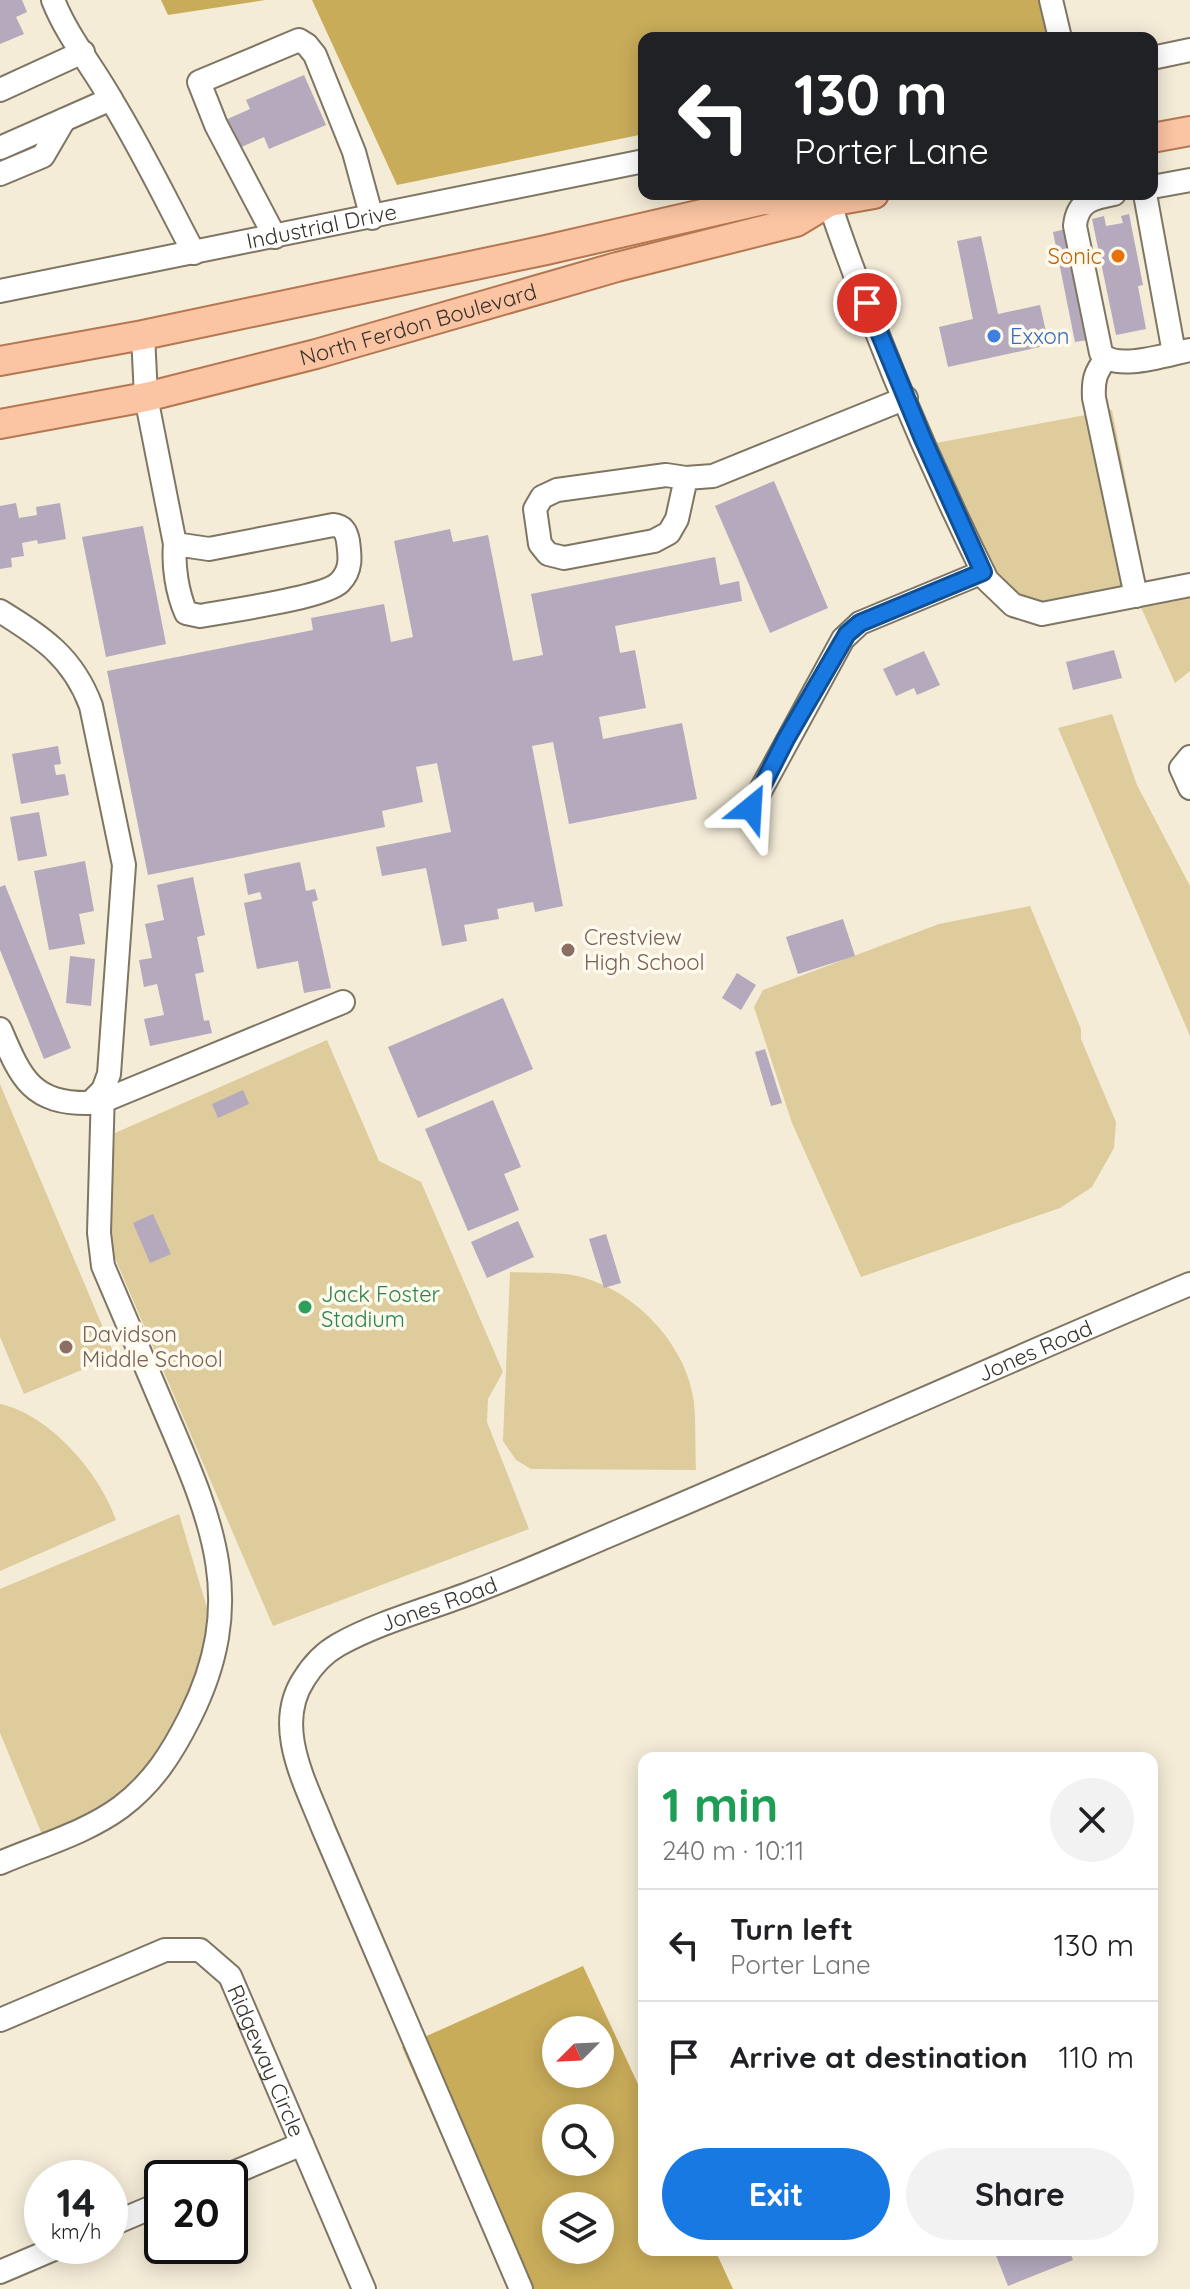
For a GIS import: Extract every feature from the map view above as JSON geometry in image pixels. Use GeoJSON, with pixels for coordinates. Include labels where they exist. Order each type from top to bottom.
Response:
{"type":"FeatureCollection","features":[{"type":"Feature","properties":{"kind":"main road"},"geometry":{"type":"LineString","coordinates":[[1158,137],[1190,131]]}},
{"type":"Feature","properties":{"kind":"main road","name":"North Ferdon Boulevard"},"geometry":{"type":"LineString","coordinates":[[0,361],[143,335],[546,250],[763,200],[840,200]]}},
{"type":"Feature","properties":{"kind":"main road","name":"North Ferdon Boulevard"},"geometry":{"type":"LineString","coordinates":[[0,424],[146,397],[316,354],[617,267],[796,222],[829,202]]}},
{"type":"Feature","properties":{"kind":"street"},"geometry":{"type":"LineString","coordinates":[[53,0],[62,22],[111,99],[194,253]]}},
{"type":"Feature","properties":{"kind":"street"},"geometry":{"type":"LineString","coordinates":[[1051,0],[1059,32]]}},
{"type":"Feature","properties":{"kind":"street"},"geometry":{"type":"LineString","coordinates":[[275,237],[216,125],[199,82],[299,40],[315,55],[354,152],[372,218]]}},
{"type":"Feature","properties":{"kind":"street"},"geometry":{"type":"LineString","coordinates":[[1158,57],[1190,50]]}},
{"type":"Feature","properties":{"kind":"street"},"geometry":{"type":"LineString","coordinates":[[0,90],[83,52]]}},
{"type":"Feature","properties":{"kind":"street"},"geometry":{"type":"LineString","coordinates":[[0,148],[111,99]]}},
{"type":"Feature","properties":{"kind":"street"},"geometry":{"type":"LineString","coordinates":[[0,174],[43,156],[64,120]]}},
{"type":"Feature","properties":{"kind":"street","name":"Industrial Drive"},"geometry":{"type":"LineString","coordinates":[[0,291],[638,162]]}},
{"type":"Feature","properties":{"kind":"street"},"geometry":{"type":"LineString","coordinates":[[1158,186],[1190,180]]}},
{"type":"Feature","properties":{"kind":"street"},"geometry":{"type":"LineString","coordinates":[[1090,200],[1079,208],[1075,226],[1099,347],[1106,359],[1121,363],[1182,351],[1146,200]]}},
{"type":"Feature","properties":{"kind":"street"},"geometry":{"type":"LineString","coordinates":[[829,202],[906,398],[983,572],[1001,595],[1023,610],[1042,614],[1190,585]]}},
{"type":"Feature","properties":{"kind":"street"},"geometry":{"type":"LineString","coordinates":[[143,335],[146,397],[175,544],[181,603],[186,613],[200,616],[329,590],[347,574],[350,559],[346,532],[341,526],[333,525],[209,549],[175,544]]}},
{"type":"Feature","properties":{"kind":"street"},"geometry":{"type":"LineString","coordinates":[[1106,359],[1093,380],[1094,398],[1136,596]]}},
{"type":"Feature","properties":{"kind":"street"},"geometry":{"type":"LineString","coordinates":[[686,478],[677,519],[669,533],[654,541],[564,558],[548,554],[540,544],[535,509],[542,497],[557,490],[666,475],[686,478],[713,476],[906,398]]}},
{"type":"Feature","properties":{"kind":"street"},"geometry":{"type":"LineString","coordinates":[[751,808],[847,634],[860,623],[983,572]]}},
{"type":"Feature","properties":{"kind":"street"},"geometry":{"type":"LineString","coordinates":[[0,611],[41,636],[66,661],[82,683],[91,706],[124,865],[109,1074],[103,1095],[99,1233],[103,1266],[208,1516],[218,1554],[221,1589],[216,1646],[209,1674],[172,1752],[147,1786],[119,1809],[96,1822],[0,1863]]}},
{"type":"Feature","properties":{"kind":"street"},"geometry":{"type":"LineString","coordinates":[[1190,757],[1181,768],[1190,788]]}},
{"type":"Feature","properties":{"kind":"street"},"geometry":{"type":"LineString","coordinates":[[0,1029],[22,1077],[40,1093],[65,1103],[90,1103],[103,1095],[343,1002]]}},
{"type":"Feature","properties":{"kind":"street","name":"Jones Road"},"geometry":{"type":"LineString","coordinates":[[521,2289],[297,1761],[291,1718],[297,1691],[305,1677],[325,1654],[367,1632],[479,1590],[673,1509],[1016,1357],[1190,1284]]}},
{"type":"Feature","properties":{"kind":"street","name":"Ridgeway Circle"},"geometry":{"type":"LineString","coordinates":[[0,2020],[165,1950],[200,1950],[230,1976],[364,2289]]}},
{"type":"Feature","properties":{"kind":"street"},"geometry":{"type":"LineString","coordinates":[[248,2167],[302,2144]]}},
{"type":"Feature","properties":{"kind":"street"},"geometry":{"type":"LineString","coordinates":[[0,2272],[24,2262]]}},
{"type":"Feature","properties":{"kind":"shaded area"},"geometry":{"type":"Polygon","coordinates":[[[161,0],[265,0],[168,15],[161,0]]]}},
{"type":"Feature","properties":{"kind":"shaded area"},"geometry":{"type":"Polygon","coordinates":[[[312,0],[1040,0],[1048,32],[638,32],[638,135],[397,185],[312,0]]]}},
{"type":"Feature","properties":{"kind":"shaded area"},"geometry":{"type":"Polygon","coordinates":[[[1112,410],[1146,584],[1043,604],[1020,597],[996,574],[936,443],[1112,410]]]}},
{"type":"Feature","properties":{"kind":"shaded area"},"geometry":{"type":"Polygon","coordinates":[[[1190,594],[1190,671],[1175,683],[1140,605],[1190,594]]]}},
{"type":"Feature","properties":{"kind":"shaded area"},"geometry":{"type":"Polygon","coordinates":[[[1112,714],[1137,785],[1190,886],[1190,1036],[1058,728],[1112,714]]]}},
{"type":"Feature","properties":{"kind":"shaded area"},"geometry":{"type":"Polygon","coordinates":[[[1030,906],[1116,1122],[1114,1148],[1092,1187],[1060,1208],[861,1277],[792,1123],[754,1007],[763,990],[939,924],[1030,906]]]}},
{"type":"Feature","properties":{"kind":"shaded area","name":"Jack Foster Stadium"},"geometry":{"type":"Polygon","coordinates":[[[327,1040],[379,1161],[421,1182],[503,1372],[488,1399],[487,1422],[529,1529],[273,1626],[108,1242],[115,1133],[327,1040]]]}},
{"type":"Feature","properties":{"kind":"shaded area"},"geometry":{"type":"Polygon","coordinates":[[[0,1084],[115,1356],[24,1394],[0,1337],[0,1084]]]}},
{"type":"Feature","properties":{"kind":"shaded area"},"geometry":{"type":"Polygon","coordinates":[[[510,1272],[566,1274],[589,1279],[611,1289],[650,1318],[666,1336],[689,1379],[694,1402],[696,1470],[531,1469],[516,1460],[503,1441],[510,1272]]]}},
{"type":"Feature","properties":{"kind":"shaded area"},"geometry":{"type":"Polygon","coordinates":[[[0,1404],[37,1420],[70,1448],[98,1483],[116,1520],[0,1571],[0,1404]]]}},
{"type":"Feature","properties":{"kind":"shaded area"},"geometry":{"type":"Polygon","coordinates":[[[179,1514],[210,1618],[207,1669],[146,1784],[44,1839],[0,1733],[0,1589],[179,1514]]]}},
{"type":"Feature","properties":{"kind":"shaded area"},"geometry":{"type":"Polygon","coordinates":[[[583,1966],[606,2016],[542,2016],[542,2088],[614,2088],[614,2033],[638,2084],[638,2256],[718,2256],[733,2289],[509,2289],[402,2047],[583,1966]]]}},
{"type":"Feature","properties":{"kind":"building"},"geometry":{"type":"Polygon","coordinates":[[[0,0],[22,0],[27,12],[16,17],[24,34],[0,44],[0,0]]]}},
{"type":"Feature","properties":{"kind":"building"},"geometry":{"type":"Polygon","coordinates":[[[304,75],[326,125],[269,149],[264,137],[235,150],[223,121],[250,109],[246,100],[304,75]]]}},
{"type":"Feature","properties":{"kind":"building","name":"Sonic"},"geometry":{"type":"Polygon","coordinates":[[[1129,214],[1143,285],[1138,286],[1146,329],[1116,335],[1092,219],[1104,216],[1106,226],[1123,223],[1121,216],[1129,214]]]}},
{"type":"Feature","properties":{"kind":"building"},"geometry":{"type":"Polygon","coordinates":[[[1066,229],[1088,340],[1075,342],[1053,232],[1066,229]]]}},
{"type":"Feature","properties":{"kind":"building","name":"Exxon"},"geometry":{"type":"Polygon","coordinates":[[[981,236],[998,314],[1040,305],[1049,345],[948,367],[939,327],[973,319],[957,241],[981,236]]]}},
{"type":"Feature","properties":{"kind":"building"},"geometry":{"type":"Polygon","coordinates":[[[774,481],[828,608],[770,633],[715,506],[774,481]]]}},
{"type":"Feature","properties":{"kind":"building"},"geometry":{"type":"Polygon","coordinates":[[[16,503],[19,518],[37,515],[36,507],[60,503],[66,539],[38,544],[37,540],[22,543],[24,556],[11,558],[12,567],[0,569],[0,506],[16,503]]]}},
{"type":"Feature","properties":{"kind":"building"},"geometry":{"type":"Polygon","coordinates":[[[143,526],[166,644],[106,657],[82,537],[143,526]]]}},
{"type":"Feature","properties":{"kind":"building"},"geometry":{"type":"Polygon","coordinates":[[[450,529],[453,542],[488,535],[513,661],[543,655],[531,594],[715,557],[720,585],[739,581],[742,601],[615,626],[620,653],[635,650],[646,708],[599,717],[603,739],[682,723],[697,799],[569,824],[553,742],[532,746],[563,906],[535,912],[533,902],[497,909],[499,919],[464,925],[467,941],[442,946],[426,868],[382,876],[376,847],[451,832],[437,763],[416,767],[423,802],[382,811],[385,827],[148,875],[107,671],[313,630],[311,618],[384,604],[391,642],[413,637],[394,541],[450,529]]]}},
{"type":"Feature","properties":{"kind":"building"},"geometry":{"type":"Polygon","coordinates":[[[1114,650],[1122,678],[1073,690],[1066,662],[1114,650]]]}},
{"type":"Feature","properties":{"kind":"building"},"geometry":{"type":"Polygon","coordinates":[[[924,651],[940,685],[917,695],[914,688],[896,696],[883,669],[924,651]]]}},
{"type":"Feature","properties":{"kind":"building"},"geometry":{"type":"Polygon","coordinates":[[[58,746],[61,764],[54,765],[56,775],[65,774],[69,795],[21,804],[12,754],[58,746]]]}},
{"type":"Feature","properties":{"kind":"building"},"geometry":{"type":"Polygon","coordinates":[[[39,812],[47,856],[18,861],[10,817],[39,812]]]}},
{"type":"Feature","properties":{"kind":"building"},"geometry":{"type":"Polygon","coordinates":[[[85,861],[94,911],[79,914],[85,944],[49,950],[34,871],[85,861]]]}},
{"type":"Feature","properties":{"kind":"building"},"geometry":{"type":"Polygon","coordinates":[[[300,862],[306,891],[315,889],[318,900],[312,902],[331,988],[304,993],[298,961],[257,969],[244,903],[262,899],[260,892],[248,895],[244,874],[300,862]]]}},
{"type":"Feature","properties":{"kind":"building"},"geometry":{"type":"Polygon","coordinates":[[[193,877],[205,935],[197,937],[204,972],[195,974],[204,1021],[209,1020],[212,1033],[150,1046],[144,1019],[164,1015],[157,984],[144,987],[139,960],[152,958],[145,924],[164,920],[157,885],[193,877]]]}},
{"type":"Feature","properties":{"kind":"building"},"geometry":{"type":"Polygon","coordinates":[[[5,885],[71,1048],[44,1059],[0,950],[0,887],[5,885]]]}},
{"type":"Feature","properties":{"kind":"building"},"geometry":{"type":"Polygon","coordinates":[[[843,919],[855,956],[798,974],[786,937],[843,919]]]}},
{"type":"Feature","properties":{"kind":"building"},"geometry":{"type":"Polygon","coordinates":[[[70,956],[95,959],[91,1006],[66,1003],[70,956]]]}},
{"type":"Feature","properties":{"kind":"building"},"geometry":{"type":"Polygon","coordinates":[[[737,973],[756,985],[741,1010],[722,998],[737,973]]]}},
{"type":"Feature","properties":{"kind":"building"},"geometry":{"type":"Polygon","coordinates":[[[503,998],[533,1069],[418,1118],[388,1047],[503,998]]]}},
{"type":"Feature","properties":{"kind":"building"},"geometry":{"type":"Polygon","coordinates":[[[765,1049],[782,1103],[771,1106],[755,1052],[765,1049]]]}},
{"type":"Feature","properties":{"kind":"building"},"geometry":{"type":"Polygon","coordinates":[[[243,1090],[249,1104],[218,1118],[212,1104],[243,1090]]]}},
{"type":"Feature","properties":{"kind":"building"},"geometry":{"type":"Polygon","coordinates":[[[493,1100],[521,1167],[504,1174],[519,1210],[468,1231],[425,1129],[493,1100]]]}},
{"type":"Feature","properties":{"kind":"building"},"geometry":{"type":"Polygon","coordinates":[[[153,1214],[171,1254],[150,1263],[133,1223],[153,1214]]]}},
{"type":"Feature","properties":{"kind":"building"},"geometry":{"type":"Polygon","coordinates":[[[518,1221],[534,1257],[487,1278],[471,1242],[518,1221]]]}},
{"type":"Feature","properties":{"kind":"building"},"geometry":{"type":"Polygon","coordinates":[[[606,1234],[621,1283],[604,1288],[589,1239],[606,1234]]]}},
{"type":"Feature","properties":{"kind":"building"},"geometry":{"type":"Polygon","coordinates":[[[996,2256],[1071,2256],[1073,2260],[1008,2286],[996,2256]]]}},
{"type":"Feature","properties":{"kind":"place","name":"Sonic"},"geometry":{"type":"Point","coordinates":[1118,256]}},
{"type":"Feature","properties":{"kind":"place","name":"Exxon"},"geometry":{"type":"Point","coordinates":[994,336]}},
{"type":"Feature","properties":{"kind":"place","name":"Crestview High School"},"geometry":{"type":"Point","coordinates":[568,950]}},
{"type":"Feature","properties":{"kind":"place","name":"Jack Foster Stadium"},"geometry":{"type":"Point","coordinates":[305,1307]}},
{"type":"Feature","properties":{"kind":"place","name":"Davidson Middle School"},"geometry":{"type":"Point","coordinates":[66,1347]}},
{"type":"Feature","properties":{"kind":"route"},"geometry":{"type":"LineString","coordinates":[[751,808],[786,739],[847,634],[860,623],[983,572],[923,439],[867,303]]}}]}
